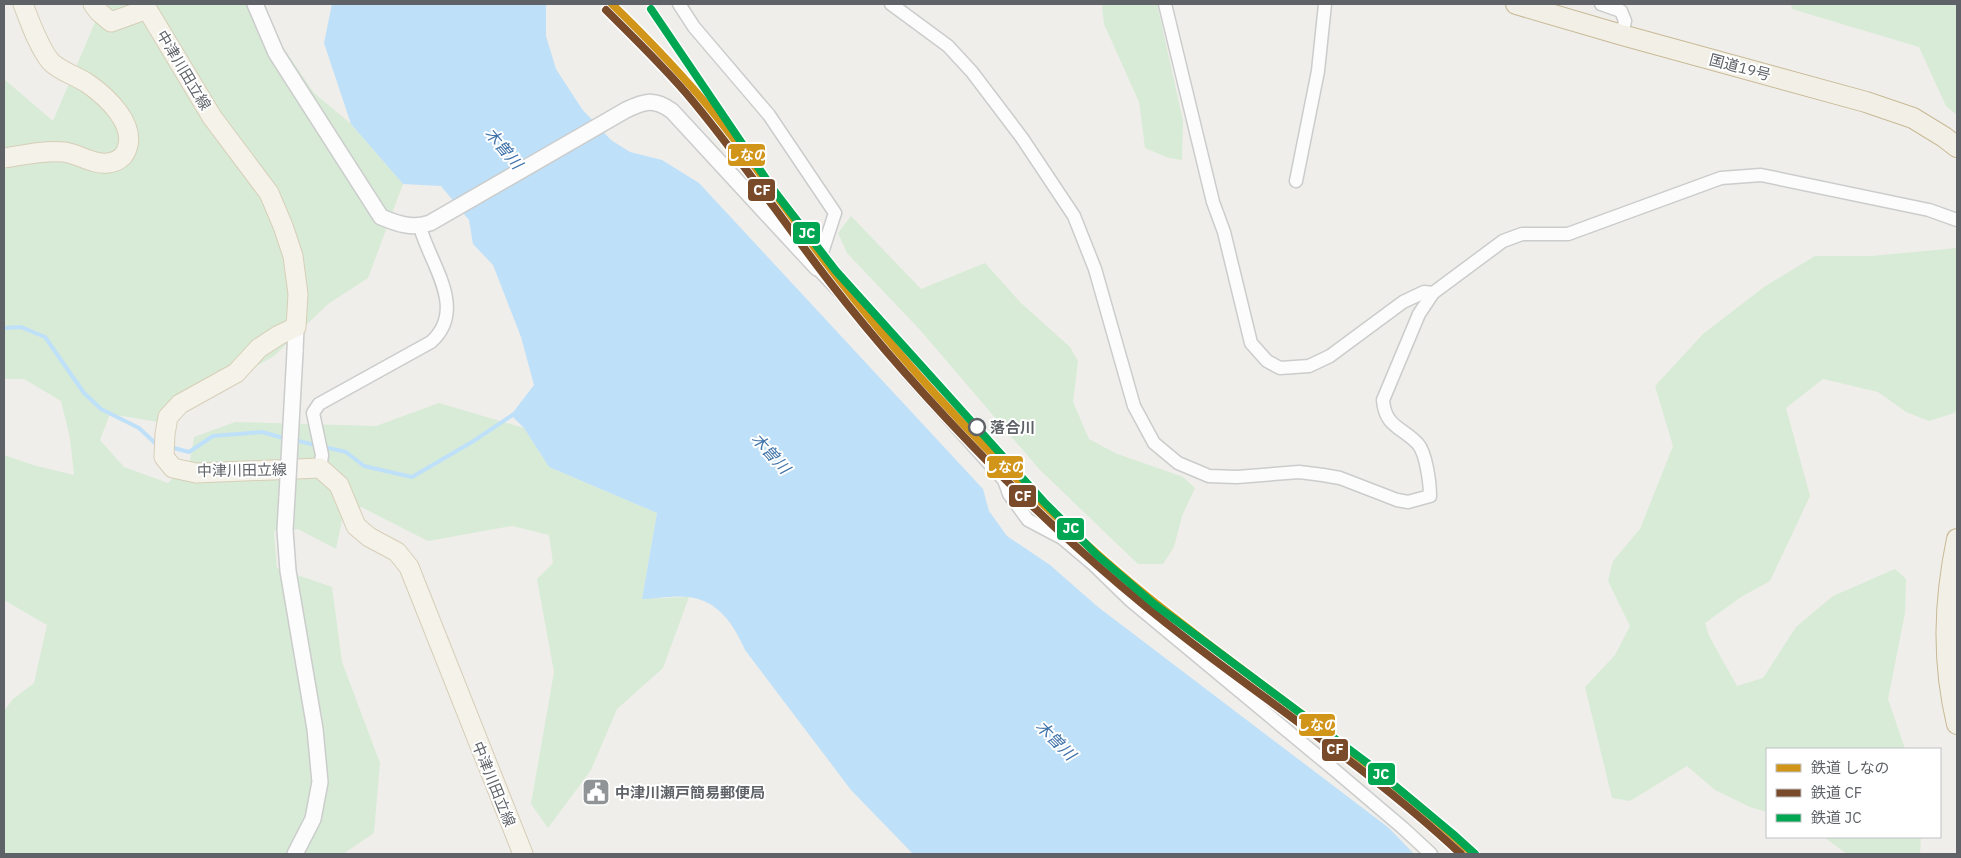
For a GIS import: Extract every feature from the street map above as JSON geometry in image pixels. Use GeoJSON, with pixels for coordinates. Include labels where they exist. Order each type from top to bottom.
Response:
{"type":"FeatureCollection","features":[{"type":"Feature","properties":{"kind":"highway","name":"国道19号"},"geometry":{"type":"LineString","coordinates":[[1516,4],[1866,102],[1913,118],[1957,147]]}},
{"type":"Feature","properties":{"kind":"highway"},"geometry":{"type":"LineString","coordinates":[[1957,539],[1950,571],[1946,606],[1947,657],[1957,724]]}},
{"type":"Feature","properties":{"kind":"main road"},"geometry":{"type":"LineString","coordinates":[[4,158],[38,152],[64,152],[108,163],[117,161],[124,155],[128,146],[126,127],[112,105],[89,84],[52,62],[31,26],[23,4]]}},
{"type":"Feature","properties":{"kind":"main road","name":"中津川田立線"},"geometry":{"type":"LineString","coordinates":[[93,4],[111,22],[146,6],[212,117],[269,193],[284,226],[293,256],[298,294],[296,327],[278,335],[259,348],[236,372],[180,404],[168,418],[164,456],[173,468],[196,472],[321,462],[339,485],[356,526],[368,537],[397,552],[409,567],[522,854]]}},
{"type":"Feature","properties":{"kind":"street"},"geometry":{"type":"LineString","coordinates":[[255,4],[276,52],[381,217],[401,226],[425,225],[626,110],[646,101],[662,103],[672,110],[841,293],[907,372],[1004,480],[1009,494],[1028,520],[1062,538],[1094,564],[1131,601],[1337,772],[1431,854]]}},
{"type":"Feature","properties":{"kind":"street"},"geometry":{"type":"LineString","coordinates":[[679,4],[694,27],[769,115],[835,213],[816,268]]}},
{"type":"Feature","properties":{"kind":"street"},"geometry":{"type":"LineString","coordinates":[[891,4],[948,46],[972,72],[1022,138],[1074,216],[1095,269],[1134,406],[1154,443],[1178,463],[1209,476],[1236,477],[1299,472],[1340,478],[1397,500],[1408,502],[1430,496],[1429,477],[1419,445],[1394,426],[1384,411],[1384,400],[1420,314],[1433,293],[1503,241],[1522,234],[1568,234],[1721,178],[1761,175],[1930,210],[1957,220]]}},
{"type":"Feature","properties":{"kind":"street"},"geometry":{"type":"LineString","coordinates":[[1165,4],[1213,202],[1224,232],[1251,343],[1256,350],[1267,361],[1280,368],[1309,366],[1330,356],[1403,302],[1424,292],[1433,293]]}},
{"type":"Feature","properties":{"kind":"street"},"geometry":{"type":"LineString","coordinates":[[1296,180],[1318,71],[1325,4]]}},
{"type":"Feature","properties":{"kind":"street"},"geometry":{"type":"LineString","coordinates":[[1601,4],[1621,11],[1625,21],[1622,35]]}},
{"type":"Feature","properties":{"kind":"street"},"geometry":{"type":"LineString","coordinates":[[321,462],[314,414],[319,404],[431,342],[444,328],[448,307],[438,270],[424,242],[425,225]]}},
{"type":"Feature","properties":{"kind":"street"},"geometry":{"type":"LineString","coordinates":[[295,854],[313,819],[320,782],[315,729],[288,571],[285,530],[296,327]]}},
{"type":"Feature","properties":{"kind":"green space"},"geometry":{"type":"Polygon","coordinates":[[[100,4],[265,4],[275,35],[314,93],[351,124],[403,184],[368,278],[328,304],[274,356],[158,422],[110,414],[100,440],[124,467],[168,483],[190,461],[194,437],[235,422],[376,426],[439,403],[524,428],[549,467],[657,513],[642,599],[689,597],[663,668],[617,709],[591,770],[548,828],[531,804],[554,672],[537,579],[553,563],[549,535],[512,526],[428,541],[361,507],[342,520],[336,549],[298,529],[274,531],[277,568],[332,587],[342,662],[380,763],[374,833],[343,854],[4,854],[4,711],[13,699],[34,683],[47,625],[4,600],[4,455],[33,465],[74,475],[70,438],[61,401],[24,379],[4,379],[4,79],[53,121],[99,13],[100,4]]]}},
{"type":"Feature","properties":{"kind":"green space"},"geometry":{"type":"Polygon","coordinates":[[[1102,4],[1157,4],[1183,121],[1182,160],[1169,158],[1145,148],[1139,102],[1104,24],[1102,4]]]}},
{"type":"Feature","properties":{"kind":"green space"},"geometry":{"type":"Polygon","coordinates":[[[1791,4],[1957,4],[1957,115],[1946,106],[1919,47],[1792,9],[1791,4]]]}},
{"type":"Feature","properties":{"kind":"green space"},"geometry":{"type":"Polygon","coordinates":[[[851,216],[921,289],[985,263],[1021,303],[1070,347],[1078,361],[1073,402],[1089,439],[1115,453],[1183,477],[1195,488],[1182,516],[1174,547],[1163,564],[1138,564],[1039,469],[921,331],[847,253],[838,233],[851,216]]]}},
{"type":"Feature","properties":{"kind":"green space"},"geometry":{"type":"Polygon","coordinates":[[[1957,248],[1957,410],[1954,413],[1929,421],[1906,412],[1878,392],[1823,379],[1786,408],[1810,496],[1770,581],[1741,597],[1705,623],[1709,636],[1737,686],[1763,678],[1796,627],[1833,596],[1895,569],[1906,579],[1905,613],[1888,699],[1905,748],[1766,748],[1766,812],[1750,807],[1715,790],[1687,766],[1630,801],[1612,798],[1585,687],[1615,655],[1630,626],[1608,581],[1613,561],[1640,529],[1673,446],[1655,386],[1703,334],[1764,287],[1815,256],[1871,256],[1957,248]]]}},
{"type":"Feature","properties":{"kind":"green space"},"geometry":{"type":"Polygon","coordinates":[[[1825,838],[1921,838],[1920,854],[1847,854],[1825,838]]]}},
{"type":"Feature","properties":{"kind":"water","name":"木曽川"},"geometry":{"type":"Polygon","coordinates":[[[332,4],[546,4],[546,36],[556,69],[582,109],[611,140],[630,152],[662,160],[699,183],[983,489],[989,511],[1007,536],[1050,565],[1098,607],[1389,828],[1414,854],[913,854],[851,790],[745,650],[730,623],[717,609],[700,599],[689,597],[677,596],[642,599],[657,513],[549,467],[524,428],[511,415],[534,385],[521,337],[493,265],[473,244],[469,220],[441,186],[403,184],[351,124],[324,43],[332,4]]]}},
{"type":"Feature","properties":{"kind":"waterway"},"geometry":{"type":"LineString","coordinates":[[4,328],[21,327],[45,337],[84,393],[101,409],[139,428],[158,444]]}},
{"type":"Feature","properties":{"kind":"waterway"},"geometry":{"type":"LineString","coordinates":[[294,440],[346,452],[364,466],[412,477],[472,442],[514,414]]}},
{"type":"Feature","properties":{"kind":"waterway"},"geometry":{"type":"LineString","coordinates":[[170,447],[189,452],[213,436],[262,432],[287,439]]}},
{"type":"Feature","properties":{"kind":"rail line","name":"しなの"},"geometry":{"type":"LineString","coordinates":[[612,4],[664,56],[712,111],[856,302],[896,350],[959,420],[1024,486],[1134,586],[1403,792],[1473,854]]}},
{"type":"Feature","properties":{"kind":"rail line","name":"JC"},"geometry":{"type":"LineString","coordinates":[[651,9],[775,192],[836,271],[1044,502],[1097,555],[1154,604],[1370,765],[1475,854]]}},
{"type":"Feature","properties":{"kind":"rail line","name":"CF"},"geometry":{"type":"LineString","coordinates":[[606,10],[667,72],[705,116],[848,306],[888,354],[1020,494],[1100,568],[1155,614],[1371,777],[1461,854]]}},
{"type":"Feature","properties":{"kind":"place","name":"落合川"},"geometry":{"type":"Point","coordinates":[977,427]}},
{"type":"Feature","properties":{"kind":"place","name":"中津川瀬戸簡易郵便局"},"geometry":{"type":"Point","coordinates":[596,792]}}]}
